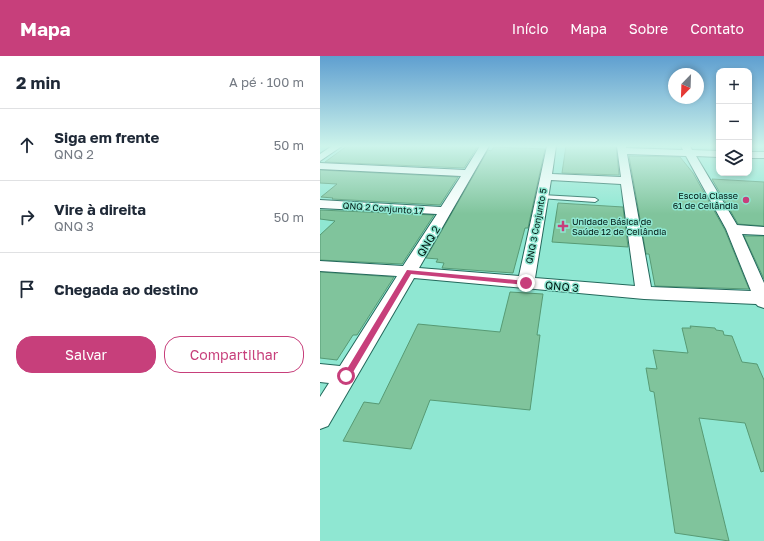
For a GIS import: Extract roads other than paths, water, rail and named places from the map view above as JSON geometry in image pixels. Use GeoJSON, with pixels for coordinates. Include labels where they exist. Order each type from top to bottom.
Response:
{"type":"FeatureCollection","features":[{"type":"Feature","properties":{"kind":"street"},"geometry":{"type":"LineString","coordinates":[[376,169],[468,173]]}},
{"type":"Feature","properties":{"kind":"street","name":"QNQ 2"},"geometry":{"type":"LineString","coordinates":[[320,418],[471,169]]}},
{"type":"Feature","properties":{"kind":"street","name":"QNQ 3 Conjunto 5"},"geometry":{"type":"LineString","coordinates":[[526,283],[548,169]]}},
{"type":"Feature","properties":{"kind":"street"},"geometry":{"type":"LineString","coordinates":[[624,169],[644,293]]}},
{"type":"Feature","properties":{"kind":"street"},"geometry":{"type":"LineString","coordinates":[[698,169],[732,229],[763,300]]}},
{"type":"Feature","properties":{"kind":"street"},"geometry":{"type":"LineString","coordinates":[[546,177],[626,181]]}},
{"type":"Feature","properties":{"kind":"street","name":"QNQ 2 Conjunto 17"},"geometry":{"type":"LineString","coordinates":[[320,204],[446,211]]}},
{"type":"Feature","properties":{"kind":"street"},"geometry":{"type":"LineString","coordinates":[[732,229],[764,231]]}},
{"type":"Feature","properties":{"kind":"street","name":"QNQ 3"},"geometry":{"type":"LineString","coordinates":[[320,266],[409,272],[644,293],[763,300]]}},
{"type":"Feature","properties":{"kind":"street"},"geometry":{"type":"LineString","coordinates":[[320,373],[346,376]]}},
{"type":"Feature","properties":{"kind":"lane"},"geometry":{"type":"LineString","coordinates":[[542,196],[595,200]]}},
{"type":"Feature","properties":{"kind":"place","name":"Escola Classe 61 de Ceilândia"},"geometry":{"type":"Point","coordinates":[746,200]}},
{"type":"Feature","properties":{"kind":"place","name":"Unidade Básica de Saúde 12 de Ceilândia"},"geometry":{"type":"Point","coordinates":[563,226]}}]}
